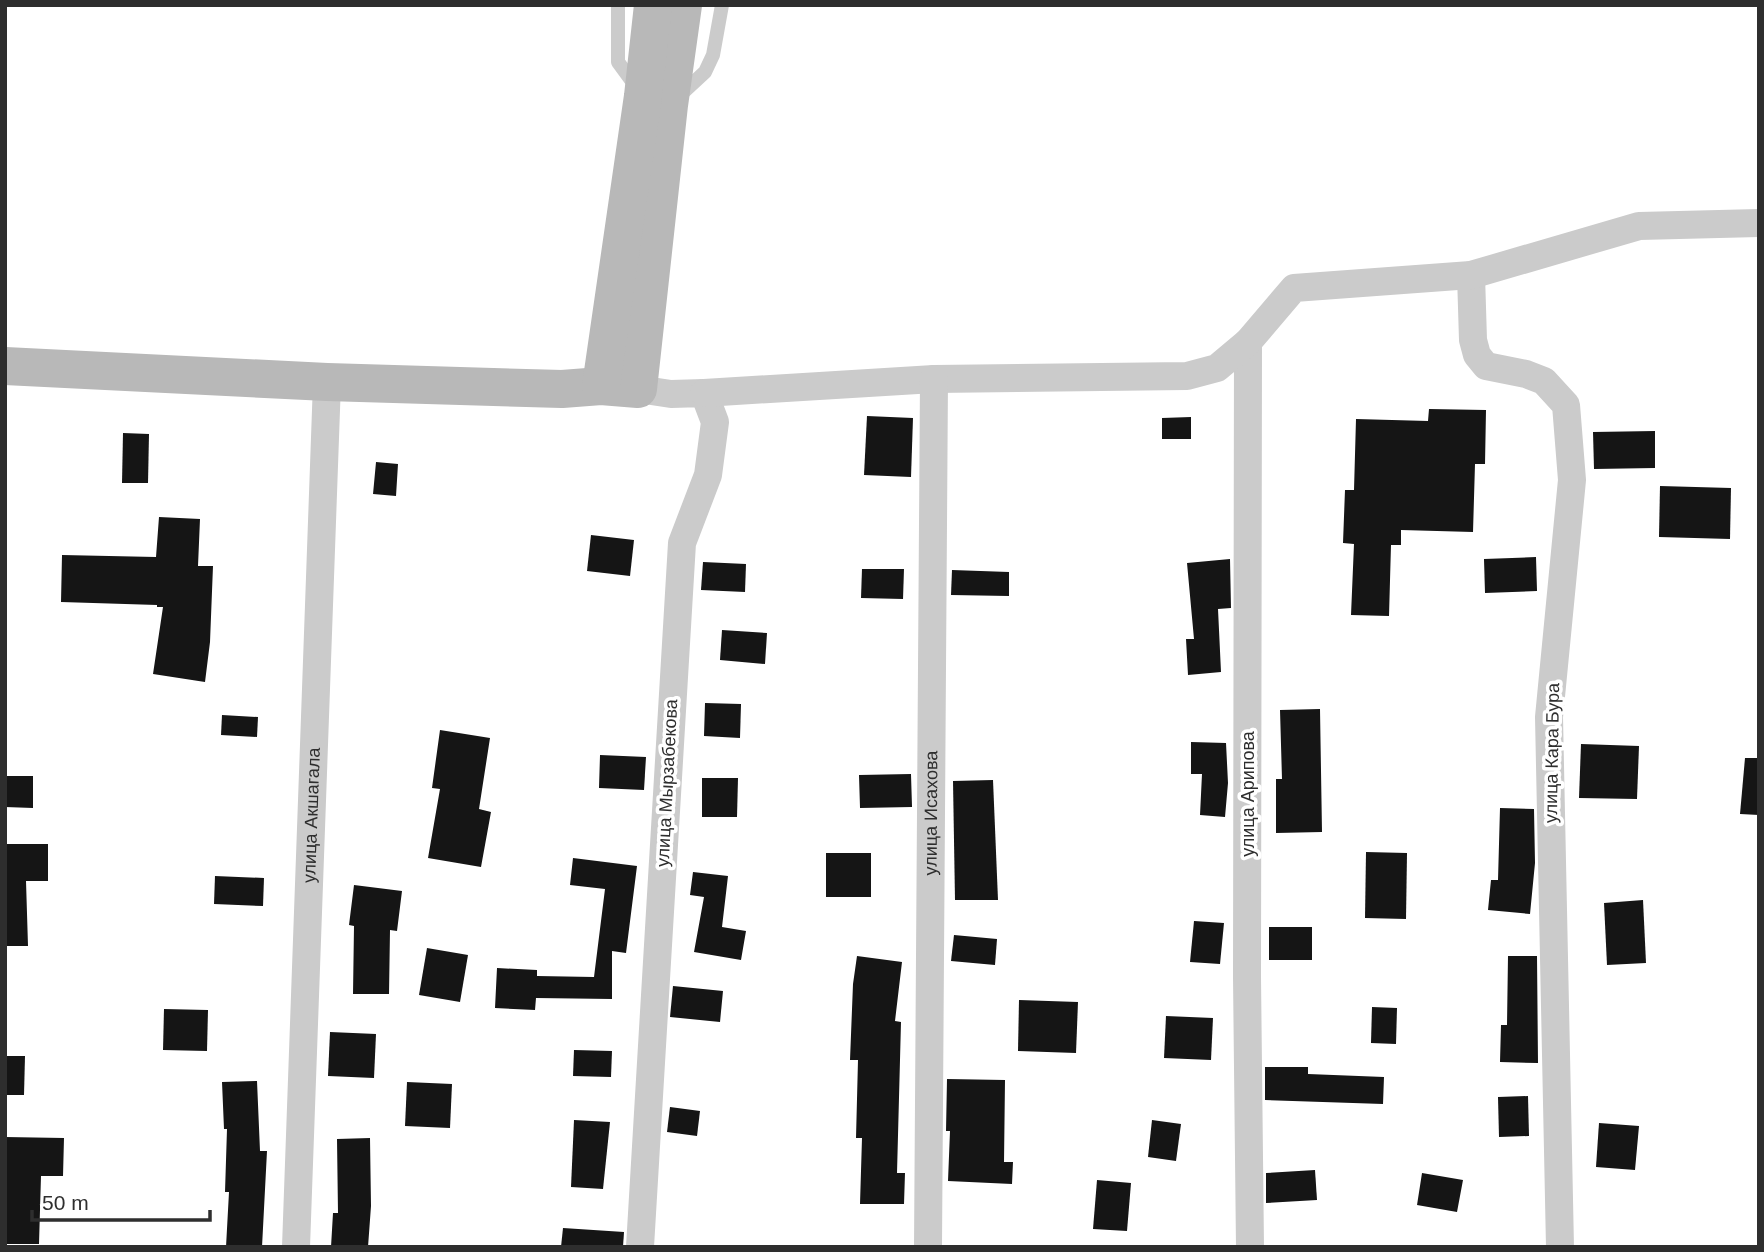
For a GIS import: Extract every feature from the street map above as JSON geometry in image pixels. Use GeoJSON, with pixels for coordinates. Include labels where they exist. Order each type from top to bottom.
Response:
{"type":"FeatureCollection","features":[{"type":"Feature","properties":{"kind":"main road"},"geometry":{"type":"LineString","coordinates":[[653,5],[656,100]]}},
{"type":"Feature","properties":{"kind":"main road"},"geometry":{"type":"LineString","coordinates":[[5,366],[327,383],[562,389],[620,387],[656,100],[683,5]]}},
{"type":"Feature","properties":{"kind":"street"},"geometry":{"type":"LineString","coordinates":[[620,387],[671,394],[934,379],[1187,376],[1217,368],[1248,342],[1294,288],[1471,275],[1639,226],[1759,223]]}},
{"type":"Feature","properties":{"kind":"street","name":"улица Кара Бура"},"geometry":{"type":"LineString","coordinates":[[1471,275],[1473,340],[1477,355],[1486,366],[1526,374],[1544,381],[1566,405],[1572,480],[1549,717],[1560,1247]]}},
{"type":"Feature","properties":{"kind":"street","name":"улица Арипова"},"geometry":{"type":"LineString","coordinates":[[1248,342],[1247,977],[1250,1247]]}},
{"type":"Feature","properties":{"kind":"street","name":"улица Исахова"},"geometry":{"type":"LineString","coordinates":[[928,1247],[934,379]]}},
{"type":"Feature","properties":{"kind":"street","name":"улица Акшагала"},"geometry":{"type":"LineString","coordinates":[[296,1247],[327,383]]}},
{"type":"Feature","properties":{"kind":"street","name":"улица Мырзабекова"},"geometry":{"type":"LineString","coordinates":[[640,1247],[681,543],[708,475],[715,422],[704,393]]}},
{"type":"Feature","properties":{"kind":"lane"},"geometry":{"type":"LineString","coordinates":[[618,5],[618,62],[656,100],[705,72],[713,55],[722,5]]}},
{"type":"Feature","properties":{"kind":"building"},"geometry":{"type":"Polygon","coordinates":[[[1429,409],[1486,410],[1485,464],[1475,464],[1473,532],[1401,530],[1401,545],[1391,545],[1389,616],[1351,615],[1354,544],[1343,543],[1345,490],[1354,490],[1356,419],[1428,421],[1429,409]]]}},
{"type":"Feature","properties":{"kind":"building"},"geometry":{"type":"Polygon","coordinates":[[[867,416],[913,418],[911,477],[864,475],[867,416]]]}},
{"type":"Feature","properties":{"kind":"building"},"geometry":{"type":"Polygon","coordinates":[[[1191,417],[1191,439],[1162,439],[1162,418],[1191,417]]]}},
{"type":"Feature","properties":{"kind":"building"},"geometry":{"type":"Polygon","coordinates":[[[1655,431],[1655,468],[1594,469],[1593,432],[1655,431]]]}},
{"type":"Feature","properties":{"kind":"building"},"geometry":{"type":"Polygon","coordinates":[[[123,433],[149,434],[148,483],[122,483],[123,433]]]}},
{"type":"Feature","properties":{"kind":"building"},"geometry":{"type":"Polygon","coordinates":[[[376,462],[398,464],[396,496],[373,494],[376,462]]]}},
{"type":"Feature","properties":{"kind":"building"},"geometry":{"type":"Polygon","coordinates":[[[1660,486],[1731,488],[1730,539],[1659,537],[1660,486]]]}},
{"type":"Feature","properties":{"kind":"building"},"geometry":{"type":"Polygon","coordinates":[[[159,517],[200,519],[198,566],[213,566],[210,642],[205,682],[153,674],[163,607],[61,602],[62,555],[156,557],[159,517]]]}},
{"type":"Feature","properties":{"kind":"building"},"geometry":{"type":"Polygon","coordinates":[[[591,535],[634,540],[630,576],[587,571],[591,535]]]}},
{"type":"Feature","properties":{"kind":"building"},"geometry":{"type":"Polygon","coordinates":[[[1536,557],[1537,591],[1485,593],[1484,559],[1536,557]]]}},
{"type":"Feature","properties":{"kind":"building"},"geometry":{"type":"Polygon","coordinates":[[[1230,559],[1231,608],[1218,609],[1221,672],[1188,675],[1186,639],[1194,639],[1187,563],[1230,559]]]}},
{"type":"Feature","properties":{"kind":"building"},"geometry":{"type":"Polygon","coordinates":[[[703,562],[746,564],[745,592],[701,590],[703,562]]]}},
{"type":"Feature","properties":{"kind":"building"},"geometry":{"type":"Polygon","coordinates":[[[862,569],[904,569],[903,599],[861,598],[862,569]]]}},
{"type":"Feature","properties":{"kind":"building"},"geometry":{"type":"Polygon","coordinates":[[[952,570],[1009,572],[1009,596],[951,595],[952,570]]]}},
{"type":"Feature","properties":{"kind":"building"},"geometry":{"type":"Polygon","coordinates":[[[722,630],[767,633],[765,664],[720,660],[722,630]]]}},
{"type":"Feature","properties":{"kind":"building"},"geometry":{"type":"Polygon","coordinates":[[[705,703],[741,704],[740,738],[704,736],[705,703]]]}},
{"type":"Feature","properties":{"kind":"building"},"geometry":{"type":"Polygon","coordinates":[[[1320,709],[1322,832],[1276,833],[1276,779],[1282,779],[1280,710],[1320,709]]]}},
{"type":"Feature","properties":{"kind":"building"},"geometry":{"type":"Polygon","coordinates":[[[222,715],[258,717],[257,737],[221,735],[222,715]]]}},
{"type":"Feature","properties":{"kind":"building"},"geometry":{"type":"Polygon","coordinates":[[[440,730],[490,738],[479,809],[491,812],[481,867],[428,858],[440,789],[432,788],[440,730]]]}},
{"type":"Feature","properties":{"kind":"building"},"geometry":{"type":"Polygon","coordinates":[[[1191,742],[1226,743],[1228,783],[1225,817],[1200,815],[1202,774],[1191,774],[1191,742]]]}},
{"type":"Feature","properties":{"kind":"building"},"geometry":{"type":"Polygon","coordinates":[[[1581,744],[1639,746],[1637,799],[1579,798],[1581,744]]]}},
{"type":"Feature","properties":{"kind":"building"},"geometry":{"type":"Polygon","coordinates":[[[600,755],[646,757],[644,790],[599,788],[600,755]]]}},
{"type":"Feature","properties":{"kind":"building"},"geometry":{"type":"Polygon","coordinates":[[[1745,758],[1759,758],[1759,815],[1740,814],[1745,758]]]}},
{"type":"Feature","properties":{"kind":"building"},"geometry":{"type":"Polygon","coordinates":[[[911,774],[912,807],[860,808],[859,775],[911,774]]]}},
{"type":"Feature","properties":{"kind":"building"},"geometry":{"type":"Polygon","coordinates":[[[5,776],[33,776],[33,808],[5,807],[5,776]]]}},
{"type":"Feature","properties":{"kind":"building"},"geometry":{"type":"Polygon","coordinates":[[[702,778],[738,778],[737,817],[702,817],[702,778]]]}},
{"type":"Feature","properties":{"kind":"building"},"geometry":{"type":"Polygon","coordinates":[[[993,780],[998,900],[955,900],[953,781],[993,780]]]}},
{"type":"Feature","properties":{"kind":"building"},"geometry":{"type":"Polygon","coordinates":[[[1500,808],[1534,809],[1535,863],[1530,914],[1488,910],[1491,880],[1498,880],[1500,808]]]}},
{"type":"Feature","properties":{"kind":"building"},"geometry":{"type":"Polygon","coordinates":[[[5,844],[48,844],[48,881],[26,881],[28,946],[5,946],[5,844]]]}},
{"type":"Feature","properties":{"kind":"building"},"geometry":{"type":"Polygon","coordinates":[[[1366,852],[1407,853],[1406,919],[1365,918],[1366,852]]]}},
{"type":"Feature","properties":{"kind":"building"},"geometry":{"type":"Polygon","coordinates":[[[826,853],[871,853],[871,897],[826,897],[826,853]]]}},
{"type":"Feature","properties":{"kind":"building"},"geometry":{"type":"Polygon","coordinates":[[[573,858],[637,866],[626,953],[612,951],[612,999],[536,998],[535,1010],[495,1008],[497,968],[537,970],[537,976],[594,977],[605,889],[570,885],[573,858]]]}},
{"type":"Feature","properties":{"kind":"building"},"geometry":{"type":"Polygon","coordinates":[[[693,872],[728,876],[722,927],[746,931],[741,960],[694,952],[704,897],[690,895],[693,872]]]}},
{"type":"Feature","properties":{"kind":"building"},"geometry":{"type":"Polygon","coordinates":[[[215,876],[264,878],[263,906],[214,904],[215,876]]]}},
{"type":"Feature","properties":{"kind":"building"},"geometry":{"type":"Polygon","coordinates":[[[354,885],[402,891],[397,931],[390,930],[389,994],[353,994],[354,926],[349,925],[354,885]]]}},
{"type":"Feature","properties":{"kind":"building"},"geometry":{"type":"Polygon","coordinates":[[[1643,900],[1646,963],[1607,965],[1604,903],[1643,900]]]}},
{"type":"Feature","properties":{"kind":"building"},"geometry":{"type":"Polygon","coordinates":[[[1194,921],[1224,923],[1220,964],[1190,962],[1194,921]]]}},
{"type":"Feature","properties":{"kind":"building"},"geometry":{"type":"Polygon","coordinates":[[[1269,927],[1312,927],[1312,960],[1269,960],[1269,927]]]}},
{"type":"Feature","properties":{"kind":"building"},"geometry":{"type":"Polygon","coordinates":[[[954,935],[997,939],[995,965],[951,961],[954,935]]]}},
{"type":"Feature","properties":{"kind":"building"},"geometry":{"type":"Polygon","coordinates":[[[427,948],[468,955],[460,1002],[419,995],[427,948]]]}},
{"type":"Feature","properties":{"kind":"building"},"geometry":{"type":"Polygon","coordinates":[[[857,956],[902,962],[895,1021],[901,1022],[897,1173],[905,1173],[904,1204],[860,1204],[862,1138],[856,1138],[858,1060],[850,1060],[853,984],[857,956]]]}},
{"type":"Feature","properties":{"kind":"building"},"geometry":{"type":"Polygon","coordinates":[[[1508,956],[1537,956],[1538,1063],[1500,1062],[1501,1025],[1507,1025],[1508,956]]]}},
{"type":"Feature","properties":{"kind":"building"},"geometry":{"type":"Polygon","coordinates":[[[673,986],[723,991],[720,1022],[670,1017],[673,986]]]}},
{"type":"Feature","properties":{"kind":"building"},"geometry":{"type":"Polygon","coordinates":[[[1019,1000],[1078,1002],[1076,1053],[1018,1051],[1019,1000]]]}},
{"type":"Feature","properties":{"kind":"building"},"geometry":{"type":"Polygon","coordinates":[[[1372,1007],[1397,1008],[1396,1044],[1371,1043],[1372,1007]]]}},
{"type":"Feature","properties":{"kind":"building"},"geometry":{"type":"Polygon","coordinates":[[[164,1009],[208,1010],[207,1051],[163,1050],[164,1009]]]}},
{"type":"Feature","properties":{"kind":"building"},"geometry":{"type":"Polygon","coordinates":[[[1166,1016],[1213,1018],[1211,1060],[1164,1058],[1166,1016]]]}},
{"type":"Feature","properties":{"kind":"building"},"geometry":{"type":"Polygon","coordinates":[[[330,1032],[376,1034],[374,1078],[328,1076],[330,1032]]]}},
{"type":"Feature","properties":{"kind":"building"},"geometry":{"type":"Polygon","coordinates":[[[574,1050],[612,1051],[611,1077],[573,1076],[574,1050]]]}},
{"type":"Feature","properties":{"kind":"building"},"geometry":{"type":"Polygon","coordinates":[[[5,1056],[25,1056],[24,1095],[5,1095],[5,1056]]]}},
{"type":"Feature","properties":{"kind":"building"},"geometry":{"type":"Polygon","coordinates":[[[1265,1067],[1308,1067],[1308,1074],[1384,1077],[1383,1104],[1265,1100],[1265,1067]]]}},
{"type":"Feature","properties":{"kind":"building"},"geometry":{"type":"Polygon","coordinates":[[[947,1079],[1005,1080],[1004,1162],[1013,1162],[1012,1184],[948,1181],[950,1131],[946,1131],[947,1079]]]}},
{"type":"Feature","properties":{"kind":"building"},"geometry":{"type":"Polygon","coordinates":[[[257,1081],[260,1151],[267,1151],[262,1247],[226,1247],[229,1192],[225,1192],[227,1129],[224,1129],[222,1082],[257,1081]]]}},
{"type":"Feature","properties":{"kind":"building"},"geometry":{"type":"Polygon","coordinates":[[[407,1082],[452,1084],[450,1128],[405,1126],[407,1082]]]}},
{"type":"Feature","properties":{"kind":"building"},"geometry":{"type":"Polygon","coordinates":[[[1528,1096],[1529,1136],[1499,1137],[1498,1097],[1528,1096]]]}},
{"type":"Feature","properties":{"kind":"building"},"geometry":{"type":"Polygon","coordinates":[[[670,1107],[700,1111],[697,1136],[667,1132],[670,1107]]]}},
{"type":"Feature","properties":{"kind":"building"},"geometry":{"type":"Polygon","coordinates":[[[574,1120],[610,1122],[603,1189],[571,1187],[574,1120]]]}},
{"type":"Feature","properties":{"kind":"building"},"geometry":{"type":"Polygon","coordinates":[[[1152,1120],[1181,1124],[1176,1161],[1148,1157],[1152,1120]]]}},
{"type":"Feature","properties":{"kind":"building"},"geometry":{"type":"Polygon","coordinates":[[[1599,1123],[1639,1126],[1635,1170],[1596,1167],[1599,1123]]]}},
{"type":"Feature","properties":{"kind":"building"},"geometry":{"type":"Polygon","coordinates":[[[5,1137],[64,1138],[63,1176],[41,1176],[39,1244],[5,1244],[5,1137]]]}},
{"type":"Feature","properties":{"kind":"building"},"geometry":{"type":"Polygon","coordinates":[[[370,1138],[371,1206],[368,1247],[331,1247],[333,1213],[338,1213],[337,1139],[370,1138]]]}},
{"type":"Feature","properties":{"kind":"building"},"geometry":{"type":"Polygon","coordinates":[[[1315,1170],[1317,1200],[1266,1203],[1266,1173],[1315,1170]]]}},
{"type":"Feature","properties":{"kind":"building"},"geometry":{"type":"Polygon","coordinates":[[[1422,1173],[1463,1180],[1457,1212],[1417,1205],[1422,1173]]]}},
{"type":"Feature","properties":{"kind":"building"},"geometry":{"type":"Polygon","coordinates":[[[1097,1180],[1131,1183],[1127,1231],[1093,1229],[1097,1180]]]}},
{"type":"Feature","properties":{"kind":"building"},"geometry":{"type":"Polygon","coordinates":[[[563,1228],[624,1232],[623,1247],[561,1247],[563,1228]]]}}]}
